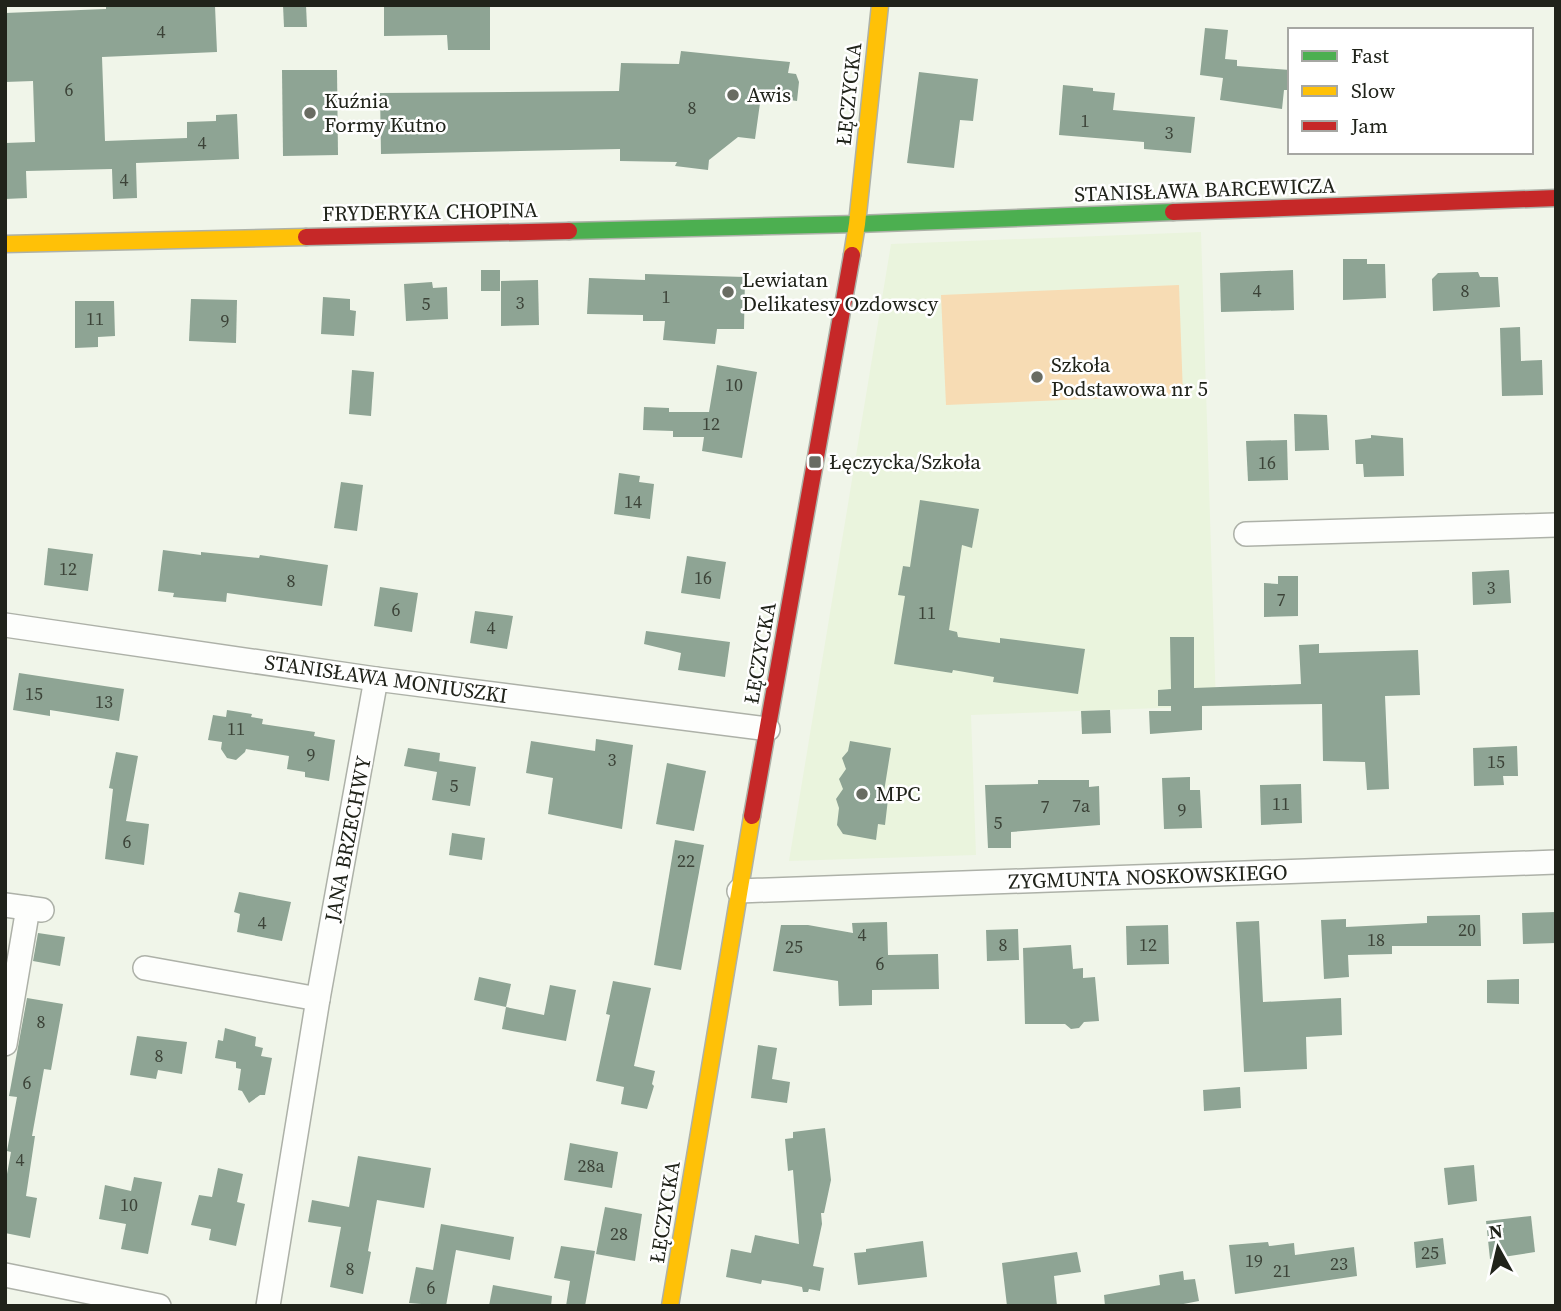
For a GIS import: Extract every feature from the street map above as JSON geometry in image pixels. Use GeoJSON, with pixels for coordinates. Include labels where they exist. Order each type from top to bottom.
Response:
{"type":"FeatureCollection","features":[{"type":"Feature","properties":{"kind":"street","name":"ŁĘCZYCKA"},"geometry":{"type":"LineString","coordinates":[[670,1306],[739,891],[857,224],[880,5]]}},
{"type":"Feature","properties":{"kind":"street","name":"STANISŁAWA BARCEWICZA"},"geometry":{"type":"LineString","coordinates":[[857,224],[1556,198]]}},
{"type":"Feature","properties":{"kind":"street","name":"FRYDERYKA CHOPINA"},"geometry":{"type":"LineString","coordinates":[[5,244],[857,224]]}},
{"type":"Feature","properties":{"kind":"street"},"geometry":{"type":"LineString","coordinates":[[1246,534],[1556,525]]}},
{"type":"Feature","properties":{"kind":"street","name":"STANISŁAWA MONIUSZKI"},"geometry":{"type":"LineString","coordinates":[[5,625],[376,679],[768,729]]}},
{"type":"Feature","properties":{"kind":"street","name":"JANA BRZECHWY"},"geometry":{"type":"LineString","coordinates":[[268,1306],[318,999],[376,679]]}},
{"type":"Feature","properties":{"kind":"street","name":"ZYGMUNTA NOSKOWSKIEGO"},"geometry":{"type":"LineString","coordinates":[[739,891],[1556,862]]}},
{"type":"Feature","properties":{"kind":"street"},"geometry":{"type":"LineString","coordinates":[[5,905],[35,909],[5,1044]]}},
{"type":"Feature","properties":{"kind":"street"},"geometry":{"type":"LineString","coordinates":[[145,968],[318,999]]}},
{"type":"Feature","properties":{"kind":"street"},"geometry":{"type":"LineString","coordinates":[[5,1275],[159,1306]]}},
{"type":"Feature","properties":{"kind":"shaded area","name":"Szkoła Podstawowa nr 5"},"geometry":{"type":"Polygon","coordinates":[[[1201,232],[1216,706],[971,715],[976,855],[789,861],[891,244],[1201,232]]]}},
{"type":"Feature","properties":{"kind":"shaded area"},"geometry":{"type":"Polygon","coordinates":[[[1179,285],[1183,395],[946,405],[941,295],[1179,285]]]}},
{"type":"Feature","properties":{"kind":"building"},"geometry":{"type":"Polygon","coordinates":[[[106,5],[215,6],[217,52],[102,57],[105,141],[187,138],[187,122],[216,121],[216,115],[237,114],[239,159],[136,163],[137,198],[113,199],[112,169],[26,171],[27,198],[5,199],[5,143],[35,142],[33,81],[5,82],[5,13],[106,9],[106,5]]]}},
{"type":"Feature","properties":{"kind":"building"},"geometry":{"type":"Polygon","coordinates":[[[283,5],[306,5],[307,27],[284,27],[283,5]]]}},
{"type":"Feature","properties":{"kind":"building"},"geometry":{"type":"Polygon","coordinates":[[[384,5],[490,5],[490,50],[448,50],[447,35],[384,36],[384,5]]]}},
{"type":"Feature","properties":{"kind":"building"},"geometry":{"type":"Polygon","coordinates":[[[1205,28],[1228,30],[1225,59],[1237,60],[1237,66],[1288,70],[1288,90],[1284,90],[1282,109],[1220,100],[1223,78],[1200,75],[1205,28]]]}},
{"type":"Feature","properties":{"kind":"building"},"geometry":{"type":"Polygon","coordinates":[[[681,51],[790,62],[788,73],[796,74],[799,82],[797,101],[761,96],[755,139],[738,137],[709,160],[708,170],[675,166],[677,162],[620,161],[620,149],[381,154],[380,93],[619,91],[621,63],[679,64],[681,51]]]}},
{"type":"Feature","properties":{"kind":"building","name":"Kuźnia Formy Kutno"},"geometry":{"type":"Polygon","coordinates":[[[282,70],[337,70],[338,155],[283,156],[282,70]]]}},
{"type":"Feature","properties":{"kind":"building"},"geometry":{"type":"Polygon","coordinates":[[[919,72],[978,79],[973,121],[960,120],[954,168],[907,163],[919,72]]]}},
{"type":"Feature","properties":{"kind":"building"},"geometry":{"type":"Polygon","coordinates":[[[1063,85],[1115,93],[1113,110],[1195,117],[1191,153],[1144,149],[1144,142],[1059,135],[1063,85]]]}},
{"type":"Feature","properties":{"kind":"building"},"geometry":{"type":"Polygon","coordinates":[[[1343,259],[1367,259],[1367,264],[1385,264],[1386,298],[1343,300],[1343,259]]]}},
{"type":"Feature","properties":{"kind":"building"},"geometry":{"type":"Polygon","coordinates":[[[481,270],[500,270],[500,291],[481,291],[481,270]]]}},
{"type":"Feature","properties":{"kind":"building"},"geometry":{"type":"Polygon","coordinates":[[[1293,270],[1294,310],[1221,312],[1220,273],[1293,270]]]}},
{"type":"Feature","properties":{"kind":"building"},"geometry":{"type":"Polygon","coordinates":[[[1478,272],[1480,277],[1498,277],[1500,307],[1433,311],[1432,279],[1438,273],[1478,272]]]}},
{"type":"Feature","properties":{"kind":"building"},"geometry":{"type":"Polygon","coordinates":[[[645,274],[745,277],[744,329],[717,329],[715,344],[663,340],[665,321],[643,321],[643,315],[587,314],[589,278],[645,280],[645,274]]]}},
{"type":"Feature","properties":{"kind":"building"},"geometry":{"type":"Polygon","coordinates":[[[538,280],[539,325],[501,326],[501,281],[538,280]]]}},
{"type":"Feature","properties":{"kind":"building"},"geometry":{"type":"Polygon","coordinates":[[[432,282],[433,288],[447,287],[448,319],[406,321],[404,284],[432,282]]]}},
{"type":"Feature","properties":{"kind":"building"},"geometry":{"type":"Polygon","coordinates":[[[323,297],[350,299],[350,310],[356,311],[354,336],[321,334],[323,297]]]}},
{"type":"Feature","properties":{"kind":"building"},"geometry":{"type":"Polygon","coordinates":[[[191,299],[237,300],[236,343],[189,341],[191,299]]]}},
{"type":"Feature","properties":{"kind":"building"},"geometry":{"type":"Polygon","coordinates":[[[75,301],[114,301],[115,336],[98,337],[98,347],[75,348],[75,301]]]}},
{"type":"Feature","properties":{"kind":"building"},"geometry":{"type":"Polygon","coordinates":[[[1520,327],[1521,361],[1542,360],[1543,395],[1502,396],[1500,328],[1520,327]]]}},
{"type":"Feature","properties":{"kind":"building"},"geometry":{"type":"Polygon","coordinates":[[[717,365],[757,372],[742,458],[702,451],[704,437],[673,437],[673,431],[643,430],[644,407],[669,408],[669,412],[709,412],[717,365]]]}},
{"type":"Feature","properties":{"kind":"building"},"geometry":{"type":"Polygon","coordinates":[[[352,370],[374,372],[371,416],[349,414],[352,370]]]}},
{"type":"Feature","properties":{"kind":"building"},"geometry":{"type":"Polygon","coordinates":[[[1294,414],[1327,415],[1329,450],[1295,451],[1294,414]]]}},
{"type":"Feature","properties":{"kind":"building"},"geometry":{"type":"Polygon","coordinates":[[[1371,435],[1403,438],[1404,476],[1364,477],[1363,464],[1356,464],[1355,440],[1371,438],[1371,435]]]}},
{"type":"Feature","properties":{"kind":"building"},"geometry":{"type":"Polygon","coordinates":[[[1287,440],[1288,480],[1248,481],[1246,441],[1287,440]]]}},
{"type":"Feature","properties":{"kind":"building"},"geometry":{"type":"Polygon","coordinates":[[[619,473],[640,476],[639,482],[654,484],[650,519],[614,514],[619,473]]]}},
{"type":"Feature","properties":{"kind":"building"},"geometry":{"type":"Polygon","coordinates":[[[341,482],[363,485],[357,531],[334,528],[341,482]]]}},
{"type":"Feature","properties":{"kind":"building"},"geometry":{"type":"Polygon","coordinates":[[[920,500],[979,509],[972,548],[962,545],[949,630],[957,632],[958,637],[1000,643],[1000,638],[1085,649],[1078,694],[993,682],[994,677],[953,670],[952,673],[894,664],[905,596],[898,595],[903,566],[910,567],[920,500]]]}},
{"type":"Feature","properties":{"kind":"building"},"geometry":{"type":"Polygon","coordinates":[[[48,548],[93,554],[88,591],[44,585],[48,548]]]}},
{"type":"Feature","properties":{"kind":"building"},"geometry":{"type":"Polygon","coordinates":[[[163,550],[259,558],[260,555],[328,565],[322,606],[227,593],[226,602],[173,597],[174,593],[158,591],[163,550]]]}},
{"type":"Feature","properties":{"kind":"building"},"geometry":{"type":"Polygon","coordinates":[[[687,556],[726,562],[720,599],[681,593],[687,556]]]}},
{"type":"Feature","properties":{"kind":"building"},"geometry":{"type":"Polygon","coordinates":[[[1509,570],[1511,603],[1473,605],[1472,572],[1509,570]]]}},
{"type":"Feature","properties":{"kind":"building"},"geometry":{"type":"Polygon","coordinates":[[[1278,576],[1298,576],[1298,616],[1264,617],[1264,583],[1278,584],[1278,576]]]}},
{"type":"Feature","properties":{"kind":"building"},"geometry":{"type":"Polygon","coordinates":[[[380,587],[418,593],[412,632],[374,626],[380,587]]]}},
{"type":"Feature","properties":{"kind":"building"},"geometry":{"type":"Polygon","coordinates":[[[475,611],[513,616],[507,649],[470,643],[475,611]]]}},
{"type":"Feature","properties":{"kind":"building"},"geometry":{"type":"Polygon","coordinates":[[[646,631],[730,642],[725,677],[678,670],[681,653],[644,644],[646,631]]]}},
{"type":"Feature","properties":{"kind":"building"},"geometry":{"type":"Polygon","coordinates":[[[1170,637],[1194,637],[1194,688],[1301,684],[1299,645],[1319,644],[1319,653],[1418,650],[1420,695],[1385,696],[1389,789],[1367,790],[1365,762],[1323,761],[1322,704],[1202,706],[1202,730],[1150,734],[1149,711],[1171,711],[1171,706],[1158,706],[1158,690],[1171,689],[1170,637]]]}},
{"type":"Feature","properties":{"kind":"building"},"geometry":{"type":"Polygon","coordinates":[[[19,673],[124,689],[119,721],[50,710],[50,716],[13,710],[19,673]]]}},
{"type":"Feature","properties":{"kind":"building"},"geometry":{"type":"Polygon","coordinates":[[[227,710],[252,714],[251,717],[263,719],[262,724],[315,732],[314,736],[335,740],[329,781],[305,777],[305,772],[287,769],[289,756],[246,749],[236,760],[227,758],[221,749],[222,742],[208,740],[213,715],[226,717],[227,710]]]}},
{"type":"Feature","properties":{"kind":"building"},"geometry":{"type":"Polygon","coordinates":[[[1110,710],[1111,733],[1082,734],[1081,711],[1110,710]]]}},
{"type":"Feature","properties":{"kind":"building"},"geometry":{"type":"Polygon","coordinates":[[[596,739],[633,745],[622,829],[548,814],[553,778],[526,773],[531,741],[595,751],[596,739]]]}},
{"type":"Feature","properties":{"kind":"building","name":"MPC"},"geometry":{"type":"Polygon","coordinates":[[[850,741],[891,748],[883,798],[888,799],[885,825],[878,824],[876,840],[843,834],[837,825],[839,808],[836,799],[843,789],[839,779],[846,769],[842,758],[848,751],[850,741]]]}},
{"type":"Feature","properties":{"kind":"building"},"geometry":{"type":"Polygon","coordinates":[[[1517,746],[1518,776],[1503,776],[1504,785],[1474,786],[1473,748],[1517,746]]]}},
{"type":"Feature","properties":{"kind":"building"},"geometry":{"type":"Polygon","coordinates":[[[408,748],[440,753],[439,761],[476,767],[470,806],[432,800],[437,772],[404,766],[408,748]]]}},
{"type":"Feature","properties":{"kind":"building"},"geometry":{"type":"Polygon","coordinates":[[[116,752],[138,756],[126,821],[149,824],[144,865],[105,859],[113,789],[109,788],[116,752]]]}},
{"type":"Feature","properties":{"kind":"building"},"geometry":{"type":"Polygon","coordinates":[[[667,763],[706,771],[694,831],[656,824],[667,763]]]}},
{"type":"Feature","properties":{"kind":"building"},"geometry":{"type":"Polygon","coordinates":[[[1190,777],[1190,790],[1200,790],[1202,828],[1164,829],[1162,778],[1190,777]]]}},
{"type":"Feature","properties":{"kind":"building"},"geometry":{"type":"Polygon","coordinates":[[[1038,780],[1089,780],[1089,787],[1099,786],[1100,825],[1011,832],[1011,848],[988,848],[985,785],[1038,784],[1038,780]]]}},
{"type":"Feature","properties":{"kind":"building"},"geometry":{"type":"Polygon","coordinates":[[[1301,784],[1302,823],[1261,825],[1260,785],[1301,784]]]}},
{"type":"Feature","properties":{"kind":"building"},"geometry":{"type":"Polygon","coordinates":[[[452,833],[485,838],[482,860],[449,855],[452,833]]]}},
{"type":"Feature","properties":{"kind":"building"},"geometry":{"type":"Polygon","coordinates":[[[675,840],[704,845],[681,970],[654,965],[675,840]]]}},
{"type":"Feature","properties":{"kind":"building"},"geometry":{"type":"Polygon","coordinates":[[[239,892],[291,902],[282,941],[237,932],[240,914],[234,912],[239,892]]]}},
{"type":"Feature","properties":{"kind":"building"},"geometry":{"type":"Polygon","coordinates":[[[1556,912],[1556,943],[1523,944],[1522,913],[1556,912]]]}},
{"type":"Feature","properties":{"kind":"building"},"geometry":{"type":"Polygon","coordinates":[[[1480,915],[1481,946],[1392,946],[1392,954],[1348,955],[1349,977],[1324,979],[1321,920],[1346,919],[1346,927],[1427,923],[1427,916],[1480,915]]]}},
{"type":"Feature","properties":{"kind":"building"},"geometry":{"type":"Polygon","coordinates":[[[1259,921],[1263,1002],[1341,998],[1342,1035],[1306,1037],[1307,1069],[1244,1072],[1236,922],[1259,921]]]}},
{"type":"Feature","properties":{"kind":"building"},"geometry":{"type":"Polygon","coordinates":[[[887,922],[888,955],[938,954],[939,989],[872,990],[872,1005],[839,1006],[838,981],[773,971],[781,925],[808,925],[853,933],[852,923],[887,922]]]}},
{"type":"Feature","properties":{"kind":"building"},"geometry":{"type":"Polygon","coordinates":[[[1168,925],[1169,964],[1127,965],[1126,926],[1168,925]]]}},
{"type":"Feature","properties":{"kind":"building"},"geometry":{"type":"Polygon","coordinates":[[[1018,929],[1019,960],[987,961],[986,930],[1018,929]]]}},
{"type":"Feature","properties":{"kind":"building"},"geometry":{"type":"Polygon","coordinates":[[[38,933],[65,937],[60,966],[33,961],[38,933]]]}},
{"type":"Feature","properties":{"kind":"building"},"geometry":{"type":"Polygon","coordinates":[[[1071,945],[1073,969],[1083,968],[1083,978],[1095,977],[1099,1021],[1084,1022],[1079,1028],[1071,1029],[1065,1024],[1025,1024],[1023,948],[1071,945]]]}},
{"type":"Feature","properties":{"kind":"building"},"geometry":{"type":"Polygon","coordinates":[[[479,977],[511,984],[506,1007],[474,1000],[479,977]]]}},
{"type":"Feature","properties":{"kind":"building"},"geometry":{"type":"Polygon","coordinates":[[[1519,979],[1519,1004],[1487,1003],[1487,980],[1519,979]]]}},
{"type":"Feature","properties":{"kind":"building"},"geometry":{"type":"Polygon","coordinates":[[[613,981],[651,988],[634,1066],[655,1071],[652,1084],[654,1086],[647,1109],[621,1104],[624,1087],[596,1081],[610,1015],[606,1014],[613,981]]]}},
{"type":"Feature","properties":{"kind":"building"},"geometry":{"type":"Polygon","coordinates":[[[550,985],[576,990],[566,1041],[502,1029],[506,1007],[544,1015],[550,985]]]}},
{"type":"Feature","properties":{"kind":"building"},"geometry":{"type":"Polygon","coordinates":[[[27,998],[63,1004],[51,1070],[44,1069],[32,1136],[35,1136],[26,1196],[37,1198],[30,1238],[5,1233],[5,1185],[11,1152],[7,1151],[17,1097],[9,1096],[27,998]]]}},
{"type":"Feature","properties":{"kind":"building"},"geometry":{"type":"Polygon","coordinates":[[[225,1028],[256,1037],[255,1046],[263,1048],[261,1056],[272,1058],[265,1095],[260,1095],[249,1103],[242,1091],[238,1090],[241,1069],[236,1068],[236,1062],[215,1058],[218,1040],[223,1041],[225,1028]]]}},
{"type":"Feature","properties":{"kind":"building"},"geometry":{"type":"Polygon","coordinates":[[[137,1036],[187,1042],[182,1074],[158,1070],[156,1079],[130,1075],[137,1036]]]}},
{"type":"Feature","properties":{"kind":"building"},"geometry":{"type":"Polygon","coordinates":[[[758,1045],[777,1048],[772,1079],[790,1082],[787,1103],[751,1098],[758,1045]]]}},
{"type":"Feature","properties":{"kind":"building"},"geometry":{"type":"Polygon","coordinates":[[[1240,1087],[1241,1108],[1204,1111],[1203,1090],[1240,1087]]]}},
{"type":"Feature","properties":{"kind":"building"},"geometry":{"type":"Polygon","coordinates":[[[825,1128],[831,1180],[824,1213],[821,1213],[822,1224],[813,1266],[824,1268],[820,1291],[809,1289],[808,1292],[803,1292],[802,1287],[787,1284],[762,1280],[761,1284],[726,1277],[731,1249],[751,1253],[755,1235],[799,1244],[793,1170],[788,1171],[785,1139],[793,1138],[793,1132],[825,1128]]]}},
{"type":"Feature","properties":{"kind":"building"},"geometry":{"type":"Polygon","coordinates":[[[570,1143],[618,1152],[612,1188],[564,1180],[570,1143]]]}},
{"type":"Feature","properties":{"kind":"building"},"geometry":{"type":"Polygon","coordinates":[[[358,1156],[431,1168],[424,1208],[377,1200],[363,1294],[330,1287],[341,1227],[308,1222],[312,1200],[349,1207],[358,1156]]]}},
{"type":"Feature","properties":{"kind":"building"},"geometry":{"type":"Polygon","coordinates":[[[1474,1165],[1477,1201],[1448,1205],[1444,1168],[1474,1165]]]}},
{"type":"Feature","properties":{"kind":"building"},"geometry":{"type":"Polygon","coordinates":[[[218,1168],[243,1174],[237,1202],[245,1204],[236,1246],[209,1240],[211,1229],[191,1225],[199,1195],[212,1197],[218,1168]]]}},
{"type":"Feature","properties":{"kind":"building"},"geometry":{"type":"Polygon","coordinates":[[[134,1177],[162,1182],[148,1254],[121,1249],[126,1224],[99,1219],[105,1185],[131,1191],[134,1177]]]}},
{"type":"Feature","properties":{"kind":"building"},"geometry":{"type":"Polygon","coordinates":[[[605,1207],[642,1214],[635,1261],[596,1254],[605,1207]]]}},
{"type":"Feature","properties":{"kind":"building"},"geometry":{"type":"Polygon","coordinates":[[[1531,1216],[1535,1252],[1490,1259],[1486,1221],[1531,1216]]]}},
{"type":"Feature","properties":{"kind":"building"},"geometry":{"type":"Polygon","coordinates":[[[441,1224],[514,1237],[510,1260],[456,1250],[446,1306],[409,1303],[416,1267],[433,1270],[441,1224]]]}},
{"type":"Feature","properties":{"kind":"building"},"geometry":{"type":"Polygon","coordinates":[[[1443,1238],[1446,1264],[1416,1268],[1414,1242],[1443,1238]]]}},
{"type":"Feature","properties":{"kind":"building"},"geometry":{"type":"Polygon","coordinates":[[[923,1241],[927,1277],[858,1285],[854,1253],[923,1241]]]}},
{"type":"Feature","properties":{"kind":"building"},"geometry":{"type":"Polygon","coordinates":[[[1268,1242],[1269,1246],[1294,1243],[1295,1255],[1354,1247],[1357,1276],[1235,1294],[1229,1245],[1268,1242]]]}},
{"type":"Feature","properties":{"kind":"building"},"geometry":{"type":"Polygon","coordinates":[[[561,1246],[595,1251],[585,1306],[566,1306],[570,1281],[554,1278],[561,1246]]]}},
{"type":"Feature","properties":{"kind":"building"},"geometry":{"type":"Polygon","coordinates":[[[1077,1252],[1081,1272],[1054,1276],[1057,1306],[1007,1306],[1002,1263],[1077,1252]]]}},
{"type":"Feature","properties":{"kind":"building"},"geometry":{"type":"Polygon","coordinates":[[[1183,1271],[1184,1280],[1195,1279],[1199,1301],[1173,1306],[1105,1306],[1104,1295],[1160,1285],[1159,1275],[1183,1271]]]}},
{"type":"Feature","properties":{"kind":"building"},"geometry":{"type":"Polygon","coordinates":[[[493,1285],[552,1296],[551,1306],[489,1306],[493,1285]]]}},
{"type":"Feature","properties":{"kind":"traffic: fast"},"geometry":{"type":"LineString","coordinates":[[569,231],[1173,212]]}},
{"type":"Feature","properties":{"kind":"traffic: slow"},"geometry":{"type":"LineString","coordinates":[[852,255],[880,5]]}},
{"type":"Feature","properties":{"kind":"traffic: slow"},"geometry":{"type":"LineString","coordinates":[[5,244],[306,237]]}},
{"type":"Feature","properties":{"kind":"traffic: slow"},"geometry":{"type":"LineString","coordinates":[[670,1306],[752,816]]}},
{"type":"Feature","properties":{"kind":"traffic: jam"},"geometry":{"type":"LineString","coordinates":[[1173,212],[1556,198]]}},
{"type":"Feature","properties":{"kind":"traffic: jam"},"geometry":{"type":"LineString","coordinates":[[306,237],[569,231]]}},
{"type":"Feature","properties":{"kind":"traffic: jam"},"geometry":{"type":"LineString","coordinates":[[752,816],[852,255]]}},
{"type":"Feature","properties":{"kind":"place","name":"Awis"},"geometry":{"type":"Point","coordinates":[733,95]}},
{"type":"Feature","properties":{"kind":"place","name":"Kuźnia Formy Kutno"},"geometry":{"type":"Point","coordinates":[310,113]}},
{"type":"Feature","properties":{"kind":"place","name":"Lewiatan Delikatesy Ozdowscy"},"geometry":{"type":"Point","coordinates":[728,292]}},
{"type":"Feature","properties":{"kind":"place","name":"Szkoła Podstawowa nr 5"},"geometry":{"type":"Point","coordinates":[1037,377]}},
{"type":"Feature","properties":{"kind":"place","name":"Łęczycka/Szkoła"},"geometry":{"type":"Point","coordinates":[815,462]}},
{"type":"Feature","properties":{"kind":"place","name":"MPC"},"geometry":{"type":"Point","coordinates":[862,794]}}]}
